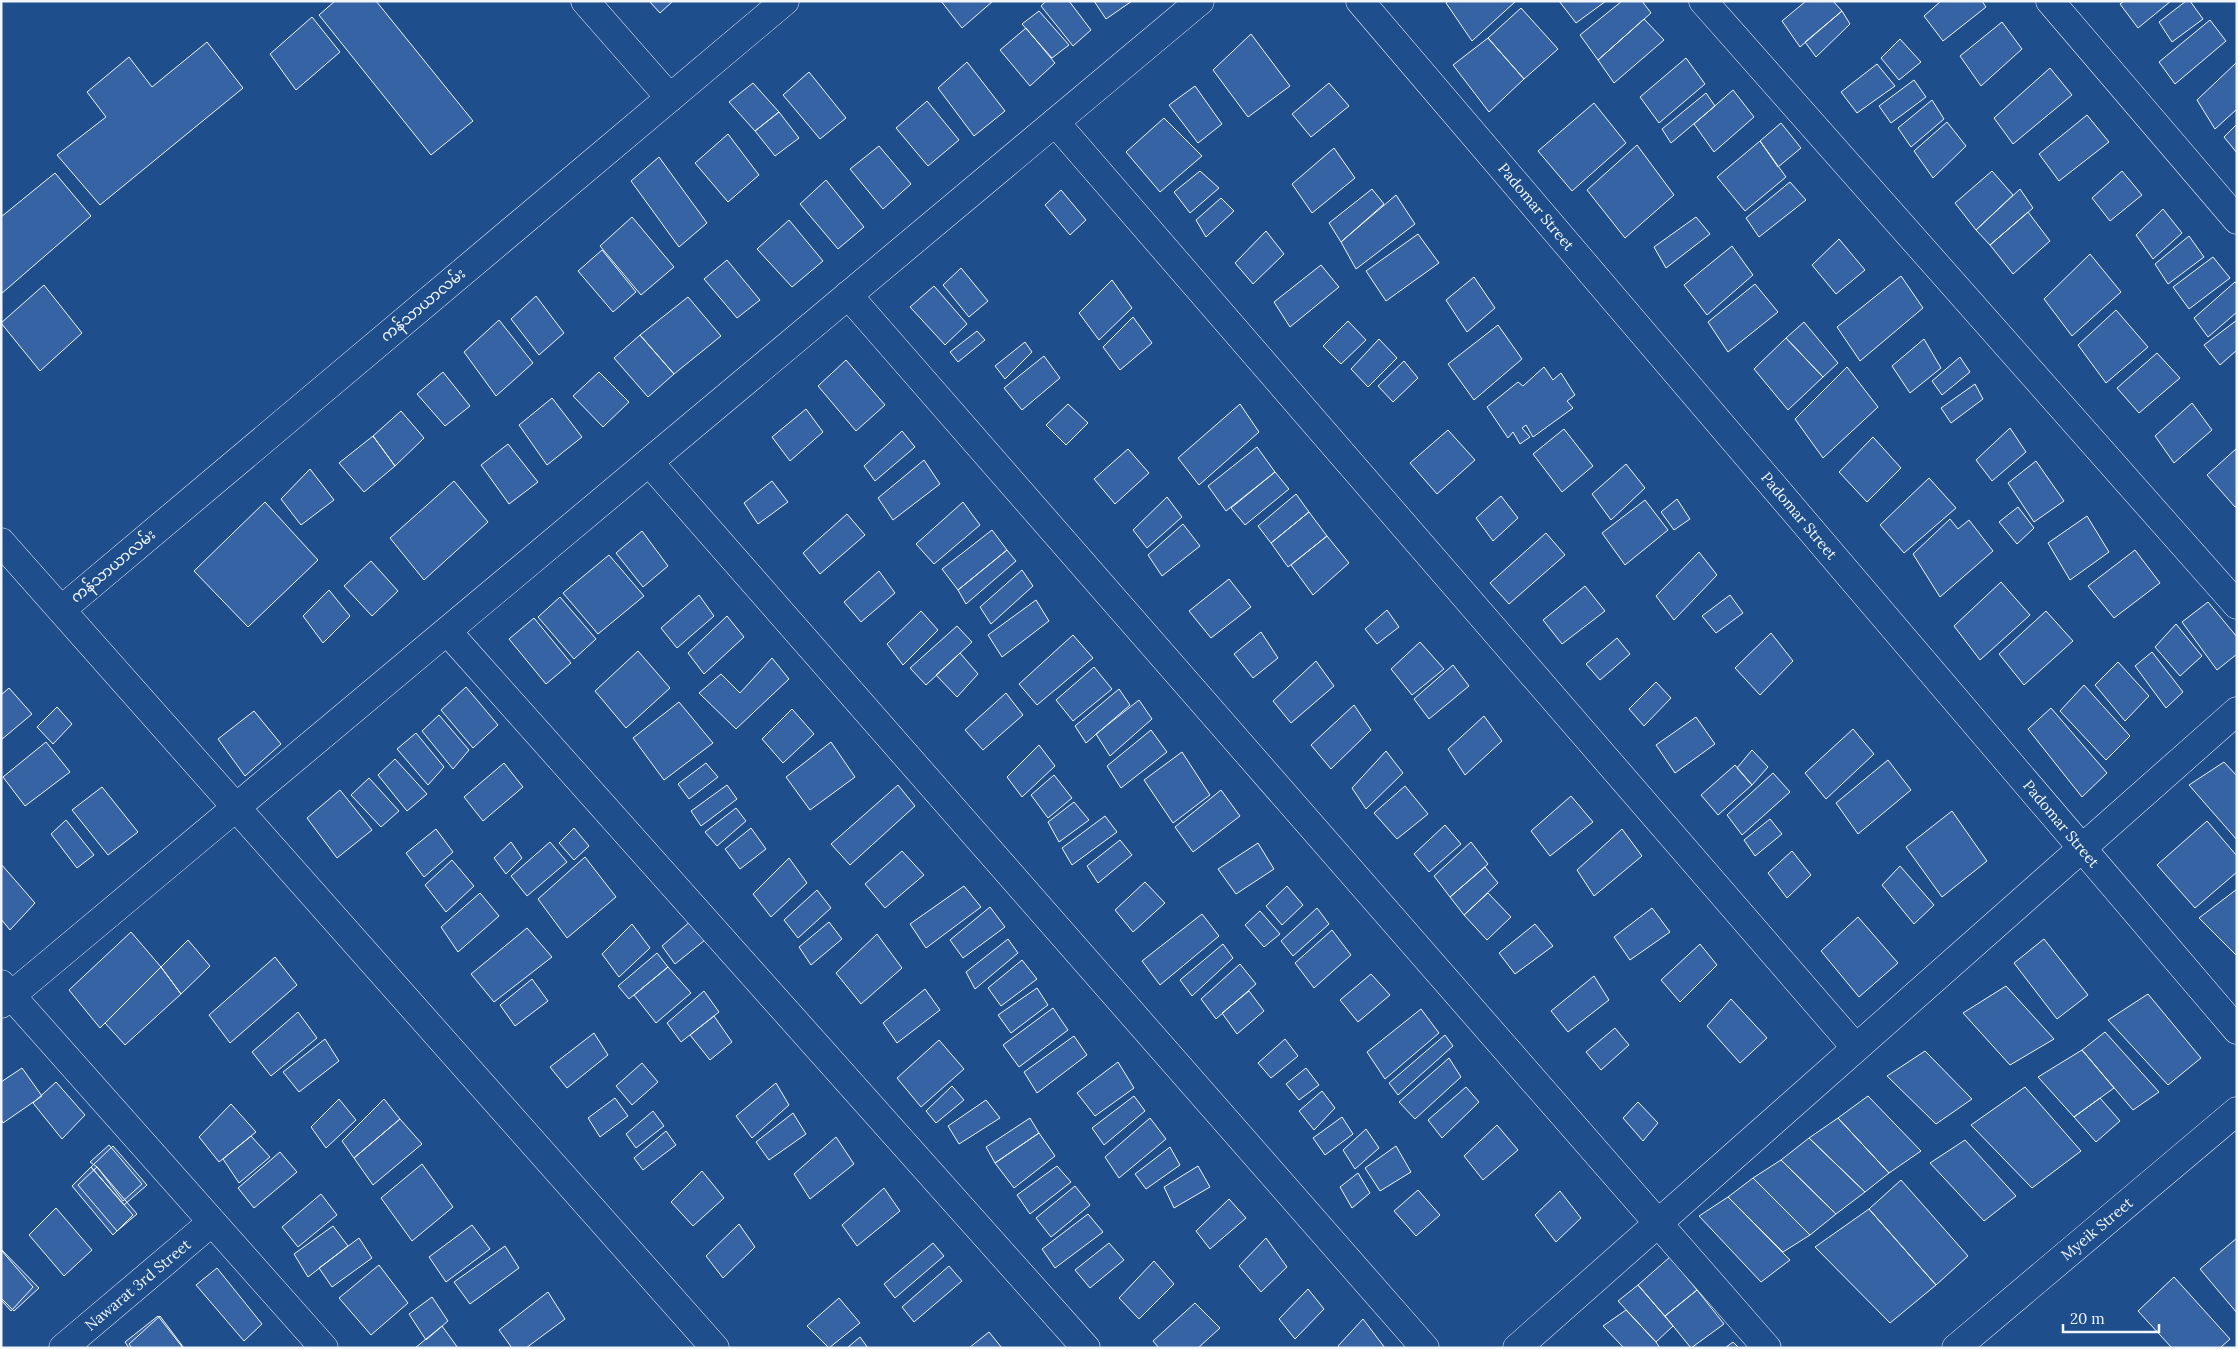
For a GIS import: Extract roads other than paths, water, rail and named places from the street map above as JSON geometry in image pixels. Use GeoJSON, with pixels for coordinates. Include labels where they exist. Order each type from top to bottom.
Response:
{"type":"FeatureCollection","features":[{"type":"Feature","properties":{"kind":"street"},"geometry":{"type":"LineString","coordinates":[[585,1],[670,98]]}},
{"type":"Feature","properties":{"kind":"street","name":"ကန်သာယာလမ်း"},"geometry":{"type":"LineString","coordinates":[[61,610],[785,1]]}},
{"type":"Feature","properties":{"kind":"street"},"geometry":{"type":"LineString","coordinates":[[324,1348],[5,995],[237,807],[1200,1]]}},
{"type":"Feature","properties":{"kind":"street","name":"Padomar Street"},"geometry":{"type":"LineString","coordinates":[[1360,1],[2237,1030]]}},
{"type":"Feature","properties":{"kind":"street"},"geometry":{"type":"LineString","coordinates":[[1703,1],[2237,605]]}},
{"type":"Feature","properties":{"kind":"street"},"geometry":{"type":"LineString","coordinates":[[2050,1],[2237,220]]}},
{"type":"Feature","properties":{"kind":"street"},"geometry":{"type":"LineString","coordinates":[[1055,122],[1856,1048]]}},
{"type":"Feature","properties":{"kind":"street"},"geometry":{"type":"LineString","coordinates":[[848,295],[1767,1348]]}},
{"type":"Feature","properties":{"kind":"street"},"geometry":{"type":"LineString","coordinates":[[649,462],[1426,1348]]}},
{"type":"Feature","properties":{"kind":"street"},"geometry":{"type":"LineString","coordinates":[[1,542],[715,1348]]}},
{"type":"Feature","properties":{"kind":"street"},"geometry":{"type":"LineString","coordinates":[[447,631],[1086,1348]]}},
{"type":"Feature","properties":{"kind":"street"},"geometry":{"type":"LineString","coordinates":[[1517,1348],[2081,847],[2237,711]]}},
{"type":"Feature","properties":{"kind":"street","name":"Myeik Street"},"geometry":{"type":"LineString","coordinates":[[1956,1348],[2237,1111]]}},
{"type":"Feature","properties":{"kind":"street","name":"Nawarat 3rd Street"},"geometry":{"type":"LineString","coordinates":[[63,1348],[212,1222]]}}]}
